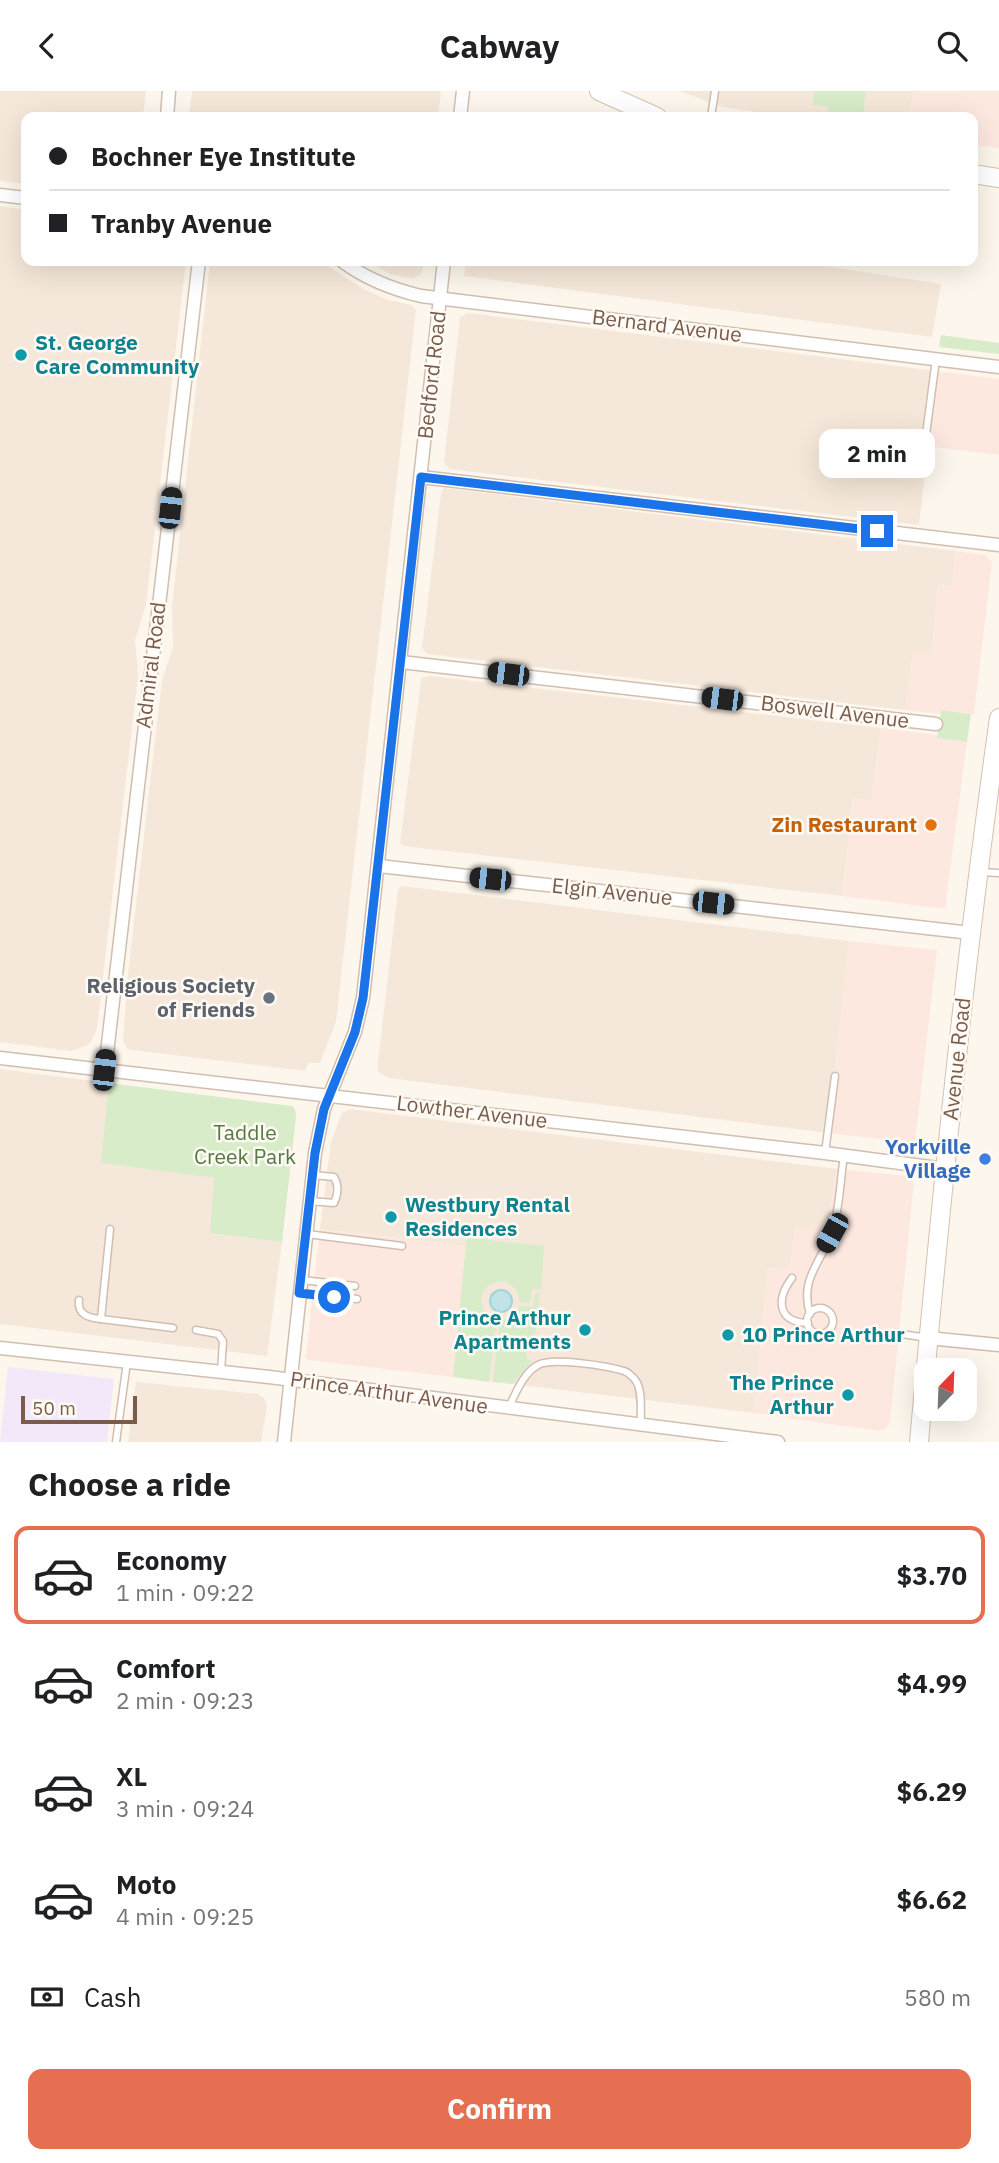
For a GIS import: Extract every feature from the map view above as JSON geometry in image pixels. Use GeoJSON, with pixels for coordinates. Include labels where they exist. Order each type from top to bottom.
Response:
{"type":"FeatureCollection","features":[{"type":"Feature","properties":{"kind":"main road"},"geometry":{"type":"LineString","coordinates":[[599,91],[645,112]]}},
{"type":"Feature","properties":{"kind":"main road"},"geometry":{"type":"LineString","coordinates":[[978,175],[999,178]]}},
{"type":"Feature","properties":{"kind":"main road","name":"Avenue Road"},"geometry":{"type":"LineString","coordinates":[[919,1442],[971,933],[999,718]]}},
{"type":"Feature","properties":{"kind":"street"},"geometry":{"type":"LineString","coordinates":[[167,112],[169,91]]}},
{"type":"Feature","properties":{"kind":"street"},"geometry":{"type":"LineString","coordinates":[[461,112],[463,91]]}},
{"type":"Feature","properties":{"kind":"street"},"geometry":{"type":"LineString","coordinates":[[0,195],[21,197]]}},
{"type":"Feature","properties":{"kind":"street","name":"Admiral Road"},"geometry":{"type":"LineString","coordinates":[[104,1070],[198,266]]}},
{"type":"Feature","properties":{"kind":"street","name":"Bernard Avenue"},"geometry":{"type":"LineString","coordinates":[[349,266],[381,285],[421,296],[999,367]]}},
{"type":"Feature","properties":{"kind":"street","name":"Bedford Road"},"geometry":{"type":"LineString","coordinates":[[284,1442],[313,1175],[324,1109],[355,1032],[363,998],[443,266]]}},
{"type":"Feature","properties":{"kind":"street"},"geometry":{"type":"LineString","coordinates":[[421,477],[999,545]]}},
{"type":"Feature","properties":{"kind":"street","name":"Boswell Avenue"},"geometry":{"type":"LineString","coordinates":[[401,662],[936,724]]}},
{"type":"Feature","properties":{"kind":"street","name":"Elgin Avenue"},"geometry":{"type":"LineString","coordinates":[[379,866],[971,933]]}},
{"type":"Feature","properties":{"kind":"street","name":"Lowther Avenue"},"geometry":{"type":"LineString","coordinates":[[0,1058],[945,1169]]}},
{"type":"Feature","properties":{"kind":"street"},"geometry":{"type":"LineString","coordinates":[[928,1338],[999,1345]]}},
{"type":"Feature","properties":{"kind":"street","name":"Prince Arthur Avenue"},"geometry":{"type":"LineString","coordinates":[[0,1347],[289,1380],[778,1442]]}},
{"type":"Feature","properties":{"kind":"lane"},"geometry":{"type":"LineString","coordinates":[[712,112],[715,91]]}},
{"type":"Feature","properties":{"kind":"lane"},"geometry":{"type":"LineString","coordinates":[[925,442],[936,359]]}},
{"type":"Feature","properties":{"kind":"lane"},"geometry":{"type":"LineString","coordinates":[[978,872],[999,873]]}},
{"type":"Feature","properties":{"kind":"lane"},"geometry":{"type":"LineString","coordinates":[[825,1153],[835,1076]]}},
{"type":"Feature","properties":{"kind":"lane"},"geometry":{"type":"LineString","coordinates":[[810,1314],[817,1309],[825,1309],[831,1315],[833,1323],[830,1330],[822,1334],[811,1330],[806,1302],[812,1268],[832,1233],[844,1156]]}},
{"type":"Feature","properties":{"kind":"lane"},"geometry":{"type":"LineString","coordinates":[[310,1201],[334,1203],[337,1197],[337,1182],[334,1177],[313,1175]]}},
{"type":"Feature","properties":{"kind":"lane"},"geometry":{"type":"LineString","coordinates":[[101,1319],[110,1229]]}},
{"type":"Feature","properties":{"kind":"lane"},"geometry":{"type":"LineString","coordinates":[[306,1234],[402,1247]]}},
{"type":"Feature","properties":{"kind":"lane"},"geometry":{"type":"LineString","coordinates":[[792,1279],[783,1290],[781,1304],[786,1316],[796,1322],[808,1322]]}},
{"type":"Feature","properties":{"kind":"lane"},"geometry":{"type":"LineString","coordinates":[[300,1287],[355,1286]]}},
{"type":"Feature","properties":{"kind":"lane"},"geometry":{"type":"LineString","coordinates":[[300,1287],[357,1299]]}},
{"type":"Feature","properties":{"kind":"lane"},"geometry":{"type":"LineString","coordinates":[[79,1300],[80,1311],[84,1315],[173,1328]]}},
{"type":"Feature","properties":{"kind":"lane"},"geometry":{"type":"LineString","coordinates":[[833,1323],[843,1325]]}},
{"type":"Feature","properties":{"kind":"lane"},"geometry":{"type":"LineString","coordinates":[[196,1330],[218,1334],[223,1341],[221,1372]]}},
{"type":"Feature","properties":{"kind":"lane"},"geometry":{"type":"LineString","coordinates":[[895,1333],[928,1338]]}},
{"type":"Feature","properties":{"kind":"lane"},"geometry":{"type":"LineString","coordinates":[[508,1409],[529,1373],[537,1365],[552,1361],[629,1374],[639,1387],[641,1424]]}},
{"type":"Feature","properties":{"kind":"lane"},"geometry":{"type":"LineString","coordinates":[[116,1442],[127,1362]]}},
{"type":"Feature","properties":{"kind":"shaded area"},"geometry":{"type":"Polygon","coordinates":[[[0,91],[146,91],[144,112],[21,112],[21,183],[0,181],[0,91]]]}},
{"type":"Feature","properties":{"kind":"shaded area"},"geometry":{"type":"Polygon","coordinates":[[[192,91],[441,91],[439,112],[190,112],[192,91]]]}},
{"type":"Feature","properties":{"kind":"shaded area"},"geometry":{"type":"Polygon","coordinates":[[[680,91],[814,91],[812,104],[828,107],[828,112],[756,112],[722,107],[680,91]]]}},
{"type":"Feature","properties":{"kind":"shaded area"},"geometry":{"type":"Polygon","coordinates":[[[866,91],[913,91],[910,112],[864,112],[866,91]]]}},
{"type":"Feature","properties":{"kind":"shaded area"},"geometry":{"type":"Polygon","coordinates":[[[913,91],[999,91],[999,148],[978,146],[978,112],[910,112],[913,91]]]}},
{"type":"Feature","properties":{"kind":"shaded area"},"geometry":{"type":"Polygon","coordinates":[[[0,206],[21,209],[21,266],[185,266],[146,604],[135,641],[138,676],[97,1028],[91,1042],[71,1051],[0,1042],[0,206]]]}},
{"type":"Feature","properties":{"kind":"shaded area"},"geometry":{"type":"Polygon","coordinates":[[[209,266],[328,266],[363,289],[389,300],[411,305],[416,310],[336,1022],[320,1063],[309,1063],[305,1071],[132,1050],[127,1048],[123,1041],[128,974],[162,680],[173,647],[172,606],[209,266]]]}},
{"type":"Feature","properties":{"kind":"shaded area"},"geometry":{"type":"Polygon","coordinates":[[[376,266],[423,266],[421,275],[412,279],[390,274],[376,266]]]}},
{"type":"Feature","properties":{"kind":"shaded area"},"geometry":{"type":"Polygon","coordinates":[[[465,266],[824,266],[941,284],[932,337],[464,276],[465,266]]]}},
{"type":"Feature","properties":{"kind":"shaded area"},"geometry":{"type":"Polygon","coordinates":[[[468,313],[937,371],[919,525],[449,469],[444,462],[460,317],[468,313]]]}},
{"type":"Feature","properties":{"kind":"shaded area"},"geometry":{"type":"Polygon","coordinates":[[[937,371],[999,379],[999,455],[927,446],[937,371]]]}},
{"type":"Feature","properties":{"kind":"shaded area"},"geometry":{"type":"Polygon","coordinates":[[[444,488],[956,551],[952,586],[938,584],[932,654],[913,652],[905,710],[427,654],[422,648],[441,494],[444,488]]]}},
{"type":"Feature","properties":{"kind":"shaded area"},"geometry":{"type":"Polygon","coordinates":[[[956,551],[986,555],[992,563],[974,714],[905,710],[913,651],[932,653],[938,584],[952,586],[956,551]]]}},
{"type":"Feature","properties":{"kind":"shaded area"},"geometry":{"type":"Polygon","coordinates":[[[430,676],[881,728],[871,801],[853,799],[842,896],[403,846],[400,843],[421,680],[430,676]]]}},
{"type":"Feature","properties":{"kind":"shaded area"},"geometry":{"type":"Polygon","coordinates":[[[881,728],[967,742],[945,909],[842,896],[853,799],[871,800],[881,728]]]}},
{"type":"Feature","properties":{"kind":"shaded area"},"geometry":{"type":"Polygon","coordinates":[[[402,886],[849,941],[828,1133],[389,1078],[381,1074],[377,1070],[398,889],[402,886]]]}},
{"type":"Feature","properties":{"kind":"shaded area"},"geometry":{"type":"Polygon","coordinates":[[[849,941],[937,950],[915,1143],[828,1133],[849,941]]]}},
{"type":"Feature","properties":{"kind":"shaded area"},"geometry":{"type":"Polygon","coordinates":[[[0,1069],[109,1083],[102,1163],[215,1178],[210,1233],[282,1242],[267,1356],[0,1324],[0,1069]]]}},
{"type":"Feature","properties":{"kind":"shaded area"},"geometry":{"type":"Polygon","coordinates":[[[350,1109],[837,1169],[828,1225],[789,1269],[768,1268],[754,1413],[453,1377],[466,1246],[320,1229],[331,1142],[342,1113],[350,1109]]]}},
{"type":"Feature","properties":{"kind":"shaded area"},"geometry":{"type":"Polygon","coordinates":[[[837,1169],[907,1176],[914,1182],[890,1423],[879,1431],[754,1413],[768,1267],[789,1269],[795,1227],[825,1229],[828,1226],[837,1169]]]}},
{"type":"Feature","properties":{"kind":"shaded area"},"geometry":{"type":"Polygon","coordinates":[[[320,1229],[466,1246],[453,1377],[306,1358],[320,1229]]]}},
{"type":"Feature","properties":{"kind":"shaded area"},"geometry":{"type":"Polygon","coordinates":[[[8,1367],[114,1379],[107,1442],[0,1442],[8,1367]]]}},
{"type":"Feature","properties":{"kind":"shaded area"},"geometry":{"type":"Polygon","coordinates":[[[136,1382],[258,1394],[264,1398],[267,1406],[261,1442],[128,1442],[136,1382]]]}},
{"type":"Feature","properties":{"kind":"green space"},"geometry":{"type":"Polygon","coordinates":[[[814,91],[866,91],[864,112],[828,112],[828,107],[812,105],[814,91]]]}},
{"type":"Feature","properties":{"kind":"green space"},"geometry":{"type":"Polygon","coordinates":[[[941,335],[999,343],[999,354],[939,347],[941,335]]]}},
{"type":"Feature","properties":{"kind":"green space"},"geometry":{"type":"Polygon","coordinates":[[[941,710],[971,714],[967,742],[937,738],[941,710]]]}},
{"type":"Feature","properties":{"kind":"green space","name":"Taddle Creek Park"},"geometry":{"type":"Polygon","coordinates":[[[109,1083],[292,1106],[296,1117],[282,1242],[210,1233],[214,1178],[101,1163],[109,1083]]]}},
{"type":"Feature","properties":{"kind":"green space"},"geometry":{"type":"Polygon","coordinates":[[[467,1234],[487,1236],[487,1240],[544,1246],[541,1289],[532,1289],[530,1303],[520,1302],[516,1289],[505,1281],[492,1284],[484,1290],[481,1300],[484,1310],[497,1320],[494,1340],[457,1335],[467,1234]]]}},
{"type":"Feature","properties":{"kind":"green space"},"geometry":{"type":"Polygon","coordinates":[[[535,1293],[540,1293],[534,1345],[498,1341],[500,1321],[513,1317],[520,1306],[533,1307],[535,1293]]]}},
{"type":"Feature","properties":{"kind":"green space"},"geometry":{"type":"Polygon","coordinates":[[[457,1338],[494,1343],[489,1382],[453,1377],[457,1338]]]}},
{"type":"Feature","properties":{"kind":"green space"},"geometry":{"type":"Polygon","coordinates":[[[497,1343],[527,1347],[526,1358],[532,1362],[512,1384],[493,1382],[497,1343]]]}},
{"type":"Feature","properties":{"kind":"water"},"geometry":{"type":"Polygon","coordinates":[[[501,1290],[509,1293],[512,1301],[509,1309],[501,1312],[493,1309],[490,1301],[493,1293],[501,1290]]]}},
{"type":"Feature","properties":{"kind":"place","name":"St. George Care Community"},"geometry":{"type":"Point","coordinates":[21,355]}},
{"type":"Feature","properties":{"kind":"place","name":"Zin Restaurant"},"geometry":{"type":"Point","coordinates":[931,825]}},
{"type":"Feature","properties":{"kind":"place","name":"Religious Society of Friends"},"geometry":{"type":"Point","coordinates":[269,998]}},
{"type":"Feature","properties":{"kind":"place","name":"Yorkville Village"},"geometry":{"type":"Point","coordinates":[985,1159]}},
{"type":"Feature","properties":{"kind":"place","name":"Westbury Rental Residences"},"geometry":{"type":"Point","coordinates":[391,1217]}},
{"type":"Feature","properties":{"kind":"place","name":"Prince Arthur Apartments"},"geometry":{"type":"Point","coordinates":[585,1330]}},
{"type":"Feature","properties":{"kind":"place","name":"10 Prince Arthur"},"geometry":{"type":"Point","coordinates":[728,1335]}},
{"type":"Feature","properties":{"kind":"place","name":"The Prince Arthur"},"geometry":{"type":"Point","coordinates":[848,1395]}},
{"type":"Feature","properties":{"kind":"route"},"geometry":{"type":"LineString","coordinates":[[334,1297],[299,1293],[315,1153],[324,1109],[355,1032],[363,998],[421,477],[877,531]]}}]}
